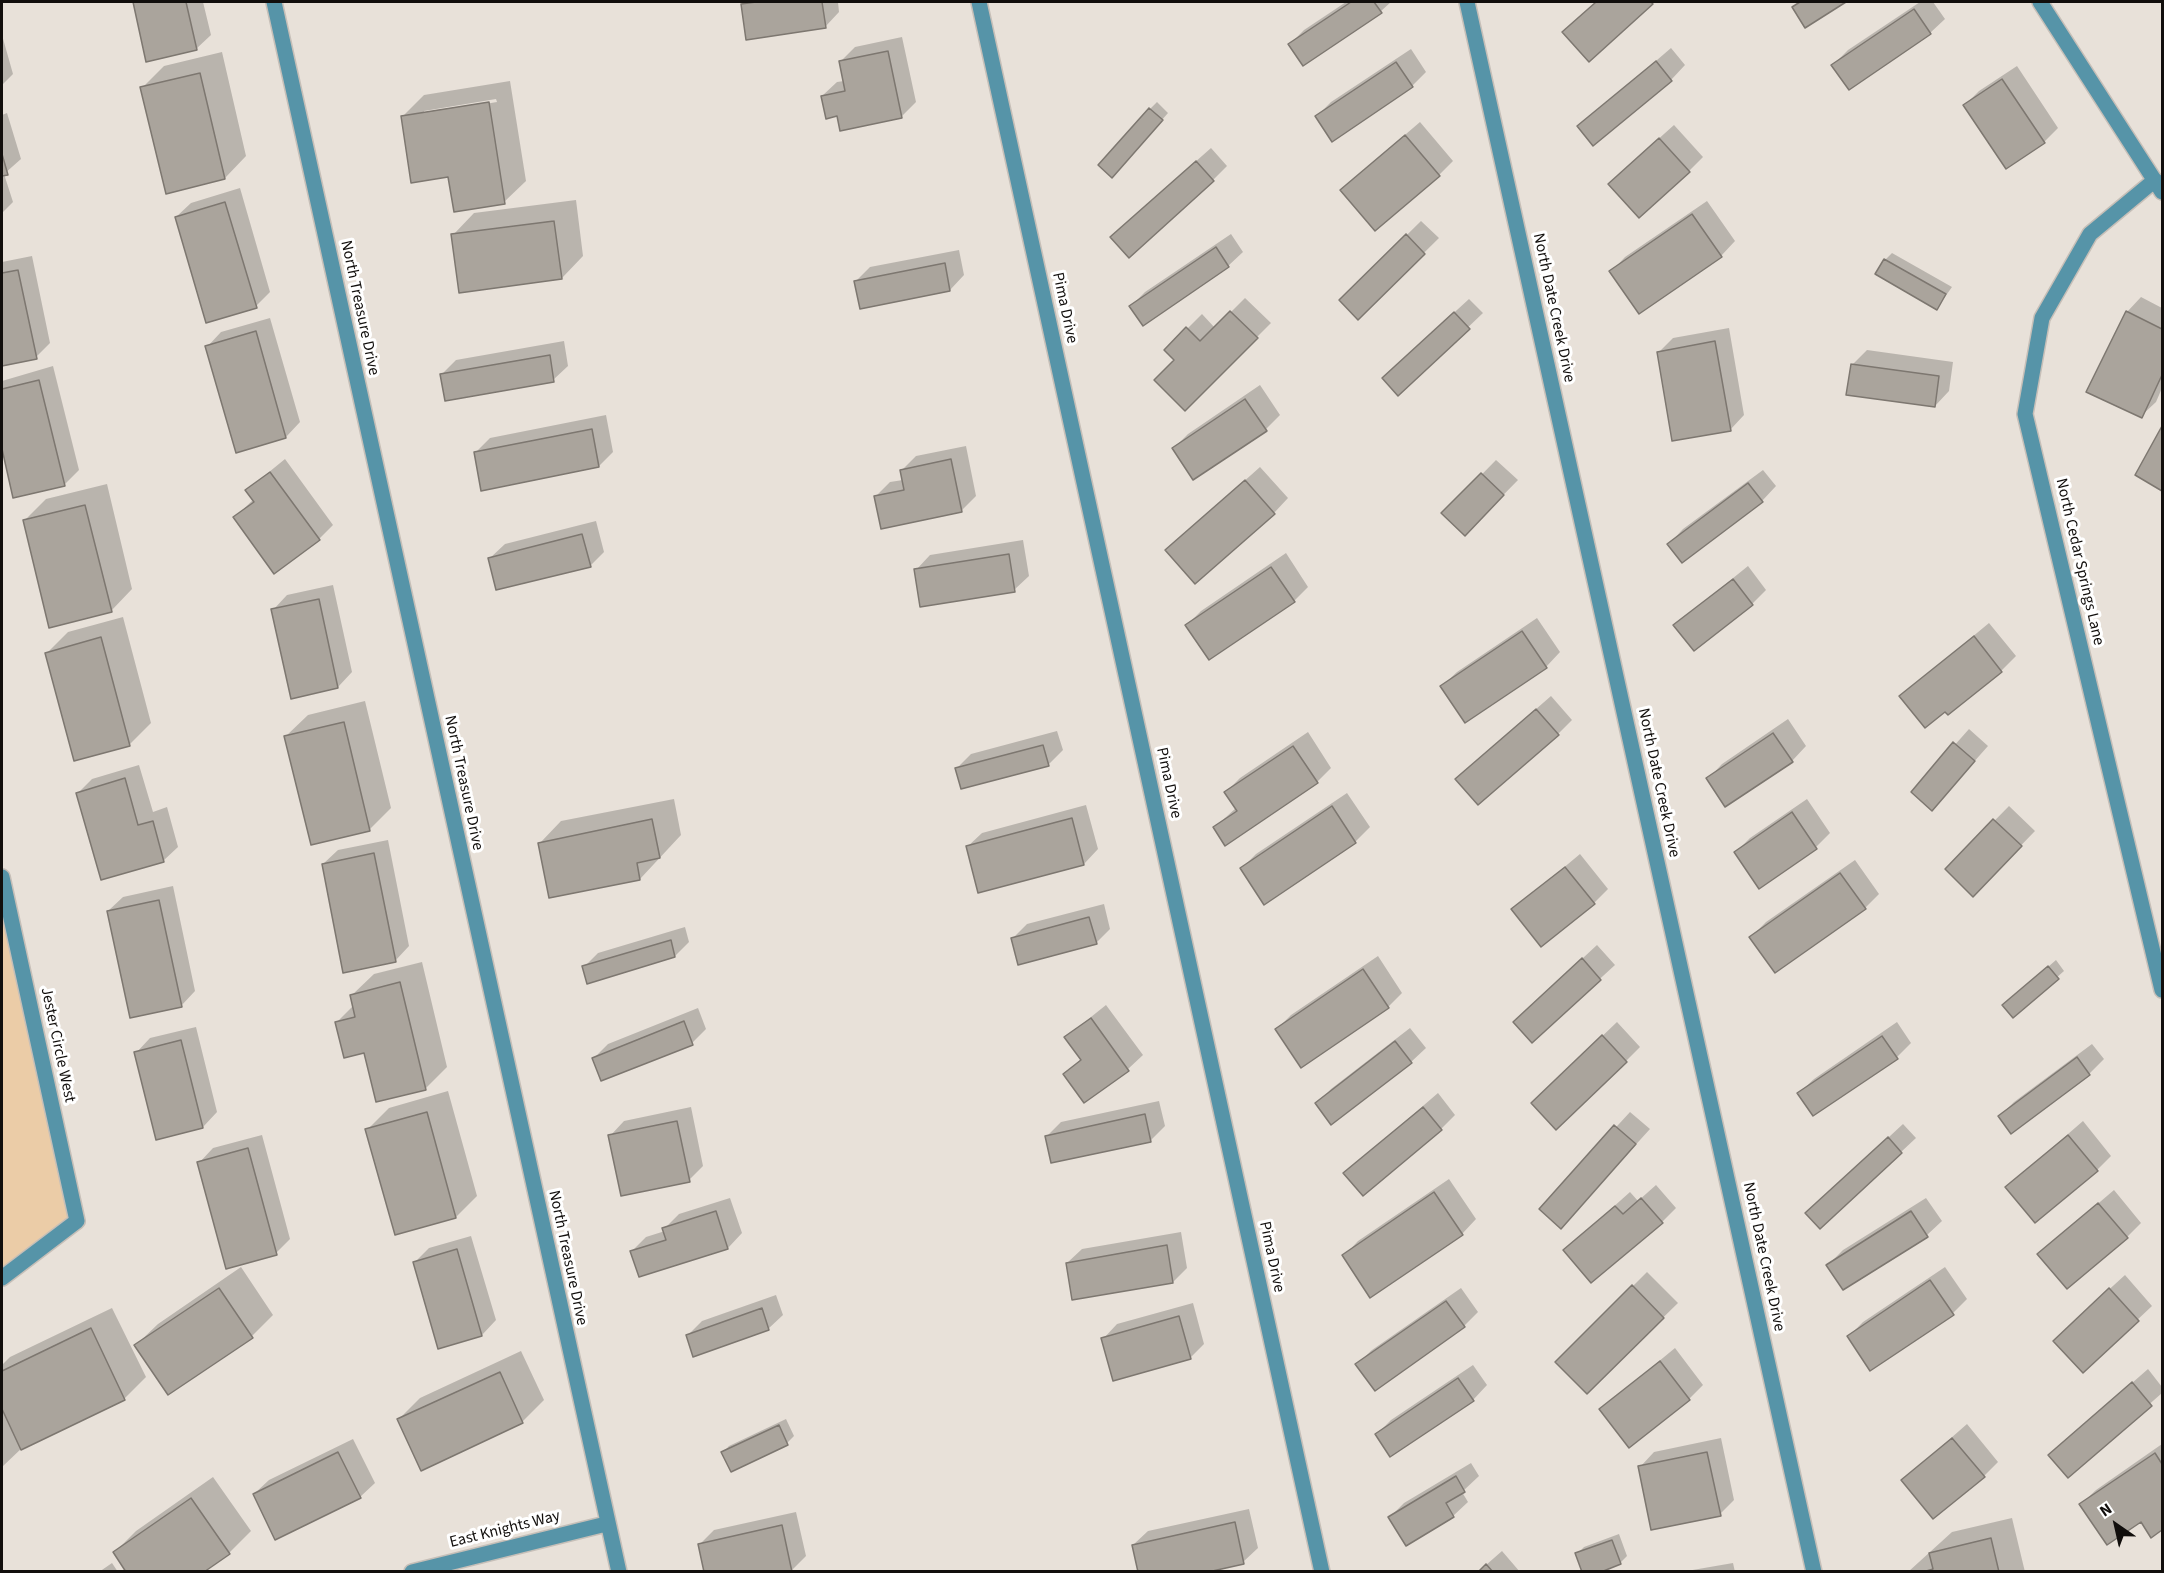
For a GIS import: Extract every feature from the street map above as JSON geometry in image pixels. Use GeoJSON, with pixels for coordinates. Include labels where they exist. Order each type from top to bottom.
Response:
{"type":"FeatureCollection","features":[{"type":"Feature","properties":{"kind":"street","name":"North Treasure Drive"},"geometry":{"type":"LineString","coordinates":[[274,2],[606,1524],[619,1572]]}},
{"type":"Feature","properties":{"kind":"street","name":"Pima Drive"},"geometry":{"type":"LineString","coordinates":[[979,2],[1322,1572]]}},
{"type":"Feature","properties":{"kind":"street","name":"North Date Creek Drive"},"geometry":{"type":"LineString","coordinates":[[1467,2],[1814,1572]]}},
{"type":"Feature","properties":{"kind":"street"},"geometry":{"type":"LineString","coordinates":[[2040,2],[2159,186]]}},
{"type":"Feature","properties":{"kind":"street","name":"North Cedar Springs Lane"},"geometry":{"type":"LineString","coordinates":[[2159,186],[2090,234],[2042,318],[2025,414],[2163,990]]}},
{"type":"Feature","properties":{"kind":"street","name":"Jester Circle West"},"geometry":{"type":"LineString","coordinates":[[2,878],[77,1221],[2,1278]]}},
{"type":"Feature","properties":{"kind":"street","name":"East Knights Way"},"geometry":{"type":"LineString","coordinates":[[412,1572],[606,1524]]}},
{"type":"Feature","properties":{"kind":"shaded area"},"geometry":{"type":"Polygon","coordinates":[[[2,878],[77,1221],[2,1285],[2,878]]]}},
{"type":"Feature","properties":{"kind":"building"},"geometry":{"type":"Polygon","coordinates":[[[133,2],[186,2],[197,50],[146,62],[133,2]]]}},
{"type":"Feature","properties":{"kind":"building"},"geometry":{"type":"Polygon","coordinates":[[[822,2],[826,28],[746,40],[741,4],[822,2]]]}},
{"type":"Feature","properties":{"kind":"building"},"geometry":{"type":"Polygon","coordinates":[[[1351,2],[1374,2],[1382,13],[1303,66],[1288,44],[1351,2]]]}},
{"type":"Feature","properties":{"kind":"building"},"geometry":{"type":"Polygon","coordinates":[[[1596,2],[1651,2],[1653,4],[1589,62],[1562,32],[1596,2]]]}},
{"type":"Feature","properties":{"kind":"building"},"geometry":{"type":"Polygon","coordinates":[[[1800,2],[1846,2],[1805,28],[1792,7],[1800,2]]]}},
{"type":"Feature","properties":{"kind":"building"},"geometry":{"type":"Polygon","coordinates":[[[1914,9],[1931,34],[1849,90],[1831,65],[1914,9]]]}},
{"type":"Feature","properties":{"kind":"building"},"geometry":{"type":"Polygon","coordinates":[[[888,51],[902,118],[840,131],[837,116],[826,119],[821,96],[845,91],[839,61],[888,51]]]}},
{"type":"Feature","properties":{"kind":"building"},"geometry":{"type":"Polygon","coordinates":[[[1656,61],[1672,81],[1593,146],[1577,126],[1656,61]]]}},
{"type":"Feature","properties":{"kind":"building"},"geometry":{"type":"Polygon","coordinates":[[[1396,62],[1413,87],[1332,142],[1315,116],[1396,62]]]}},
{"type":"Feature","properties":{"kind":"building"},"geometry":{"type":"Polygon","coordinates":[[[200,73],[225,179],[166,194],[140,87],[200,73]]]}},
{"type":"Feature","properties":{"kind":"building"},"geometry":{"type":"Polygon","coordinates":[[[2002,79],[2045,143],[2006,169],[1963,105],[2002,79]]]}},
{"type":"Feature","properties":{"kind":"building"},"geometry":{"type":"Polygon","coordinates":[[[489,102],[505,204],[454,212],[448,177],[411,183],[401,116],[489,102]]]}},
{"type":"Feature","properties":{"kind":"building"},"geometry":{"type":"Polygon","coordinates":[[[1149,108],[1163,120],[1112,178],[1098,165],[1149,108]]]}},
{"type":"Feature","properties":{"kind":"building"},"geometry":{"type":"Polygon","coordinates":[[[1405,135],[1440,176],[1375,231],[1340,190],[1405,135]]]}},
{"type":"Feature","properties":{"kind":"building"},"geometry":{"type":"Polygon","coordinates":[[[1659,138],[1690,172],[1639,218],[1608,184],[1659,138]]]}},
{"type":"Feature","properties":{"kind":"building"},"geometry":{"type":"Polygon","coordinates":[[[2,154],[8,175],[2,176],[2,154]]]}},
{"type":"Feature","properties":{"kind":"building"},"geometry":{"type":"Polygon","coordinates":[[[1196,161],[1214,181],[1129,258],[1110,237],[1196,161]]]}},
{"type":"Feature","properties":{"kind":"building"},"geometry":{"type":"Polygon","coordinates":[[[225,202],[257,308],[206,323],[175,217],[225,202]]]}},
{"type":"Feature","properties":{"kind":"building"},"geometry":{"type":"Polygon","coordinates":[[[1692,214],[1722,257],[1639,314],[1609,271],[1692,214]]]}},
{"type":"Feature","properties":{"kind":"building"},"geometry":{"type":"Polygon","coordinates":[[[554,221],[562,279],[459,293],[451,234],[554,221]]]}},
{"type":"Feature","properties":{"kind":"building"},"geometry":{"type":"Polygon","coordinates":[[[1406,234],[1425,254],[1358,320],[1339,300],[1406,234]]]}},
{"type":"Feature","properties":{"kind":"building"},"geometry":{"type":"Polygon","coordinates":[[[1216,247],[1229,267],[1143,326],[1129,306],[1216,247]]]}},
{"type":"Feature","properties":{"kind":"building"},"geometry":{"type":"Polygon","coordinates":[[[1884,259],[1946,294],[1937,310],[1875,274],[1884,259]]]}},
{"type":"Feature","properties":{"kind":"building"},"geometry":{"type":"Polygon","coordinates":[[[945,263],[950,291],[860,309],[854,281],[945,263]]]}},
{"type":"Feature","properties":{"kind":"building"},"geometry":{"type":"Polygon","coordinates":[[[18,270],[37,359],[2,366],[2,273],[18,270]]]}},
{"type":"Feature","properties":{"kind":"building"},"geometry":{"type":"Polygon","coordinates":[[[1230,311],[1258,338],[1185,411],[1154,380],[1174,360],[1164,350],[1186,327],[1200,341],[1230,311]]]}},
{"type":"Feature","properties":{"kind":"building"},"geometry":{"type":"Polygon","coordinates":[[[2126,311],[2162,329],[2162,375],[2142,418],[2086,392],[2126,311]]]}},
{"type":"Feature","properties":{"kind":"building"},"geometry":{"type":"Polygon","coordinates":[[[1454,312],[1470,329],[1398,396],[1382,378],[1454,312]]]}},
{"type":"Feature","properties":{"kind":"building"},"geometry":{"type":"Polygon","coordinates":[[[256,331],[286,438],[236,453],[205,346],[256,331]]]}},
{"type":"Feature","properties":{"kind":"building"},"geometry":{"type":"Polygon","coordinates":[[[1715,341],[1731,431],[1672,441],[1657,352],[1715,341]]]}},
{"type":"Feature","properties":{"kind":"building"},"geometry":{"type":"Polygon","coordinates":[[[550,355],[554,382],[445,401],[440,374],[550,355]]]}},
{"type":"Feature","properties":{"kind":"building"},"geometry":{"type":"Polygon","coordinates":[[[1851,364],[1939,376],[1935,407],[1846,395],[1851,364]]]}},
{"type":"Feature","properties":{"kind":"building"},"geometry":{"type":"Polygon","coordinates":[[[39,380],[65,486],[13,498],[2,449],[2,389],[39,380]]]}},
{"type":"Feature","properties":{"kind":"building"},"geometry":{"type":"Polygon","coordinates":[[[1245,399],[1267,431],[1193,480],[1172,448],[1245,399]]]}},
{"type":"Feature","properties":{"kind":"building"},"geometry":{"type":"Polygon","coordinates":[[[2162,426],[2162,491],[2135,475],[2162,426]]]}},
{"type":"Feature","properties":{"kind":"building"},"geometry":{"type":"Polygon","coordinates":[[[592,429],[599,467],[481,491],[474,452],[592,429]]]}},
{"type":"Feature","properties":{"kind":"building"},"geometry":{"type":"Polygon","coordinates":[[[951,459],[962,512],[881,529],[874,496],[904,490],[900,470],[951,459]]]}},
{"type":"Feature","properties":{"kind":"building"},"geometry":{"type":"Polygon","coordinates":[[[270,472],[320,540],[274,574],[233,517],[254,502],[245,490],[270,472]]]}},
{"type":"Feature","properties":{"kind":"building"},"geometry":{"type":"Polygon","coordinates":[[[1481,473],[1504,495],[1465,536],[1441,513],[1481,473]]]}},
{"type":"Feature","properties":{"kind":"building"},"geometry":{"type":"Polygon","coordinates":[[[1245,480],[1275,514],[1195,584],[1165,550],[1245,480]]]}},
{"type":"Feature","properties":{"kind":"building"},"geometry":{"type":"Polygon","coordinates":[[[1748,483],[1763,502],[1682,563],[1667,544],[1748,483]]]}},
{"type":"Feature","properties":{"kind":"building"},"geometry":{"type":"Polygon","coordinates":[[[85,505],[112,612],[49,628],[23,520],[85,505]]]}},
{"type":"Feature","properties":{"kind":"building"},"geometry":{"type":"Polygon","coordinates":[[[582,534],[591,567],[496,590],[488,558],[582,534]]]}},
{"type":"Feature","properties":{"kind":"building"},"geometry":{"type":"Polygon","coordinates":[[[1009,554],[1015,592],[920,607],[914,569],[1009,554]]]}},
{"type":"Feature","properties":{"kind":"building"},"geometry":{"type":"Polygon","coordinates":[[[1271,567],[1295,602],[1209,660],[1185,625],[1271,567]]]}},
{"type":"Feature","properties":{"kind":"building"},"geometry":{"type":"Polygon","coordinates":[[[1733,579],[1753,605],[1694,651],[1673,625],[1733,579]]]}},
{"type":"Feature","properties":{"kind":"building"},"geometry":{"type":"Polygon","coordinates":[[[319,599],[338,688],[291,699],[271,609],[319,599]]]}},
{"type":"Feature","properties":{"kind":"building"},"geometry":{"type":"Polygon","coordinates":[[[1522,631],[1547,668],[1465,723],[1440,686],[1522,631]]]}},
{"type":"Feature","properties":{"kind":"building"},"geometry":{"type":"Polygon","coordinates":[[[1974,636],[2002,672],[1948,715],[1945,712],[1925,728],[1899,696],[1974,636]]]}},
{"type":"Feature","properties":{"kind":"building"},"geometry":{"type":"Polygon","coordinates":[[[101,637],[130,746],[74,761],[45,653],[101,637]]]}},
{"type":"Feature","properties":{"kind":"building"},"geometry":{"type":"Polygon","coordinates":[[[1536,709],[1559,735],[1478,805],[1455,779],[1536,709]]]}},
{"type":"Feature","properties":{"kind":"building"},"geometry":{"type":"Polygon","coordinates":[[[344,722],[370,831],[311,845],[284,736],[344,722]]]}},
{"type":"Feature","properties":{"kind":"building"},"geometry":{"type":"Polygon","coordinates":[[[1773,733],[1793,762],[1725,807],[1706,778],[1773,733]]]}},
{"type":"Feature","properties":{"kind":"building"},"geometry":{"type":"Polygon","coordinates":[[[1953,742],[1975,761],[1932,811],[1911,792],[1953,742]]]}},
{"type":"Feature","properties":{"kind":"building"},"geometry":{"type":"Polygon","coordinates":[[[1043,745],[1049,766],[961,789],[955,768],[1043,745]]]}},
{"type":"Feature","properties":{"kind":"building"},"geometry":{"type":"Polygon","coordinates":[[[1293,746],[1318,783],[1225,846],[1213,827],[1237,811],[1224,792],[1293,746]]]}},
{"type":"Feature","properties":{"kind":"building"},"geometry":{"type":"Polygon","coordinates":[[[125,778],[138,825],[153,821],[164,862],[101,880],[76,793],[125,778]]]}},
{"type":"Feature","properties":{"kind":"building"},"geometry":{"type":"Polygon","coordinates":[[[1332,806],[1356,843],[1264,905],[1240,868],[1332,806]]]}},
{"type":"Feature","properties":{"kind":"building"},"geometry":{"type":"Polygon","coordinates":[[[1792,812],[1817,849],[1759,889],[1734,852],[1792,812]]]}},
{"type":"Feature","properties":{"kind":"building"},"geometry":{"type":"Polygon","coordinates":[[[1072,818],[1084,865],[978,893],[966,846],[1072,818]]]}},
{"type":"Feature","properties":{"kind":"building"},"geometry":{"type":"Polygon","coordinates":[[[652,819],[660,858],[637,863],[640,880],[549,898],[538,843],[652,819]]]}},
{"type":"Feature","properties":{"kind":"building"},"geometry":{"type":"Polygon","coordinates":[[[1993,819],[2022,846],[1973,897],[1945,869],[1993,819]]]}},
{"type":"Feature","properties":{"kind":"building"},"geometry":{"type":"Polygon","coordinates":[[[374,853],[396,962],[343,973],[322,864],[374,853]]]}},
{"type":"Feature","properties":{"kind":"building"},"geometry":{"type":"Polygon","coordinates":[[[1565,867],[1595,904],[1541,947],[1511,909],[1565,867]]]}},
{"type":"Feature","properties":{"kind":"building"},"geometry":{"type":"Polygon","coordinates":[[[1840,873],[1866,909],[1775,973],[1749,937],[1840,873]]]}},
{"type":"Feature","properties":{"kind":"building"},"geometry":{"type":"Polygon","coordinates":[[[159,900],[182,1007],[130,1018],[107,911],[159,900]]]}},
{"type":"Feature","properties":{"kind":"building"},"geometry":{"type":"Polygon","coordinates":[[[1089,917],[1097,944],[1018,965],[1011,938],[1089,917]]]}},
{"type":"Feature","properties":{"kind":"building"},"geometry":{"type":"Polygon","coordinates":[[[671,940],[675,957],[587,984],[582,966],[671,940]]]}},
{"type":"Feature","properties":{"kind":"building"},"geometry":{"type":"Polygon","coordinates":[[[1582,958],[1601,980],[1532,1043],[1513,1022],[1582,958]]]}},
{"type":"Feature","properties":{"kind":"building"},"geometry":{"type":"Polygon","coordinates":[[[2048,966],[2059,979],[2013,1018],[2002,1005],[2048,966]]]}},
{"type":"Feature","properties":{"kind":"building"},"geometry":{"type":"Polygon","coordinates":[[[1363,969],[1389,1008],[1301,1068],[1275,1029],[1363,969]]]}},
{"type":"Feature","properties":{"kind":"building"},"geometry":{"type":"Polygon","coordinates":[[[400,982],[426,1090],[376,1102],[364,1053],[344,1058],[335,1022],[355,1017],[350,995],[400,982]]]}},
{"type":"Feature","properties":{"kind":"building"},"geometry":{"type":"Polygon","coordinates":[[[1091,1018],[1129,1071],[1084,1103],[1063,1074],[1081,1060],[1064,1037],[1091,1018]]]}},
{"type":"Feature","properties":{"kind":"building"},"geometry":{"type":"Polygon","coordinates":[[[684,1021],[693,1045],[601,1081],[592,1058],[684,1021]]]}},
{"type":"Feature","properties":{"kind":"building"},"geometry":{"type":"Polygon","coordinates":[[[1602,1035],[1627,1062],[1556,1130],[1531,1103],[1602,1035]]]}},
{"type":"Feature","properties":{"kind":"building"},"geometry":{"type":"Polygon","coordinates":[[[1882,1036],[1898,1059],[1813,1116],[1797,1093],[1882,1036]]]}},
{"type":"Feature","properties":{"kind":"building"},"geometry":{"type":"Polygon","coordinates":[[[181,1040],[203,1128],[156,1140],[134,1052],[181,1040]]]}},
{"type":"Feature","properties":{"kind":"building"},"geometry":{"type":"Polygon","coordinates":[[[1395,1041],[1412,1063],[1331,1125],[1315,1103],[1395,1041]]]}},
{"type":"Feature","properties":{"kind":"building"},"geometry":{"type":"Polygon","coordinates":[[[2077,1057],[2090,1075],[2011,1134],[1998,1116],[2077,1057]]]}},
{"type":"Feature","properties":{"kind":"building"},"geometry":{"type":"Polygon","coordinates":[[[1423,1107],[1442,1130],[1363,1196],[1343,1173],[1423,1107]]]}},
{"type":"Feature","properties":{"kind":"building"},"geometry":{"type":"Polygon","coordinates":[[[427,1112],[456,1218],[395,1235],[365,1129],[427,1112]]]}},
{"type":"Feature","properties":{"kind":"building"},"geometry":{"type":"Polygon","coordinates":[[[1145,1114],[1151,1142],[1051,1163],[1045,1136],[1145,1114]]]}},
{"type":"Feature","properties":{"kind":"building"},"geometry":{"type":"Polygon","coordinates":[[[677,1121],[690,1182],[621,1196],[608,1135],[677,1121]]]}},
{"type":"Feature","properties":{"kind":"building"},"geometry":{"type":"Polygon","coordinates":[[[1614,1125],[1636,1144],[1561,1229],[1539,1209],[1614,1125]]]}},
{"type":"Feature","properties":{"kind":"building"},"geometry":{"type":"Polygon","coordinates":[[[2068,1135],[2098,1171],[2035,1223],[2005,1187],[2068,1135]]]}},
{"type":"Feature","properties":{"kind":"building"},"geometry":{"type":"Polygon","coordinates":[[[1888,1137],[1902,1153],[1820,1229],[1805,1213],[1888,1137]]]}},
{"type":"Feature","properties":{"kind":"building"},"geometry":{"type":"Polygon","coordinates":[[[248,1148],[277,1255],[226,1269],[197,1162],[248,1148]]]}},
{"type":"Feature","properties":{"kind":"building"},"geometry":{"type":"Polygon","coordinates":[[[1434,1192],[1463,1235],[1370,1298],[1342,1255],[1434,1192]]]}},
{"type":"Feature","properties":{"kind":"building"},"geometry":{"type":"Polygon","coordinates":[[[1641,1198],[1663,1223],[1591,1283],[1563,1250],[1615,1206],[1623,1214],[1641,1198]]]}},
{"type":"Feature","properties":{"kind":"building"},"geometry":{"type":"Polygon","coordinates":[[[2098,1203],[2128,1238],[2067,1289],[2037,1254],[2098,1203]]]}},
{"type":"Feature","properties":{"kind":"building"},"geometry":{"type":"Polygon","coordinates":[[[716,1211],[728,1249],[639,1277],[630,1251],[666,1240],[662,1228],[716,1211]]]}},
{"type":"Feature","properties":{"kind":"building"},"geometry":{"type":"Polygon","coordinates":[[[1911,1211],[1928,1237],[1843,1290],[1826,1265],[1911,1211]]]}},
{"type":"Feature","properties":{"kind":"building"},"geometry":{"type":"Polygon","coordinates":[[[1167,1245],[1173,1283],[1072,1300],[1066,1263],[1167,1245]]]}},
{"type":"Feature","properties":{"kind":"building"},"geometry":{"type":"Polygon","coordinates":[[[457,1249],[482,1336],[438,1349],[413,1262],[457,1249]]]}},
{"type":"Feature","properties":{"kind":"building"},"geometry":{"type":"Polygon","coordinates":[[[1930,1280],[1954,1315],[1870,1371],[1847,1336],[1930,1280]]]}},
{"type":"Feature","properties":{"kind":"building"},"geometry":{"type":"Polygon","coordinates":[[[1632,1285],[1664,1318],[1587,1394],[1555,1362],[1632,1285]]]}},
{"type":"Feature","properties":{"kind":"building"},"geometry":{"type":"Polygon","coordinates":[[[219,1288],[253,1338],[168,1395],[134,1345],[219,1288]]]}},
{"type":"Feature","properties":{"kind":"building"},"geometry":{"type":"Polygon","coordinates":[[[2109,1288],[2139,1321],[2083,1373],[2053,1341],[2109,1288]]]}},
{"type":"Feature","properties":{"kind":"building"},"geometry":{"type":"Polygon","coordinates":[[[1446,1301],[1465,1327],[1375,1391],[1355,1364],[1446,1301]]]}},
{"type":"Feature","properties":{"kind":"building"},"geometry":{"type":"Polygon","coordinates":[[[762,1308],[769,1330],[693,1357],[686,1335],[762,1308]]]}},
{"type":"Feature","properties":{"kind":"building"},"geometry":{"type":"Polygon","coordinates":[[[1179,1316],[1191,1359],[1113,1381],[1101,1338],[1179,1316]]]}},
{"type":"Feature","properties":{"kind":"building"},"geometry":{"type":"Polygon","coordinates":[[[91,1328],[125,1400],[21,1450],[2,1409],[2,1371],[91,1328]]]}},
{"type":"Feature","properties":{"kind":"building"},"geometry":{"type":"Polygon","coordinates":[[[1660,1361],[1690,1400],[1629,1448],[1599,1409],[1660,1361]]]}},
{"type":"Feature","properties":{"kind":"building"},"geometry":{"type":"Polygon","coordinates":[[[500,1372],[523,1423],[421,1471],[397,1419],[500,1372]]]}},
{"type":"Feature","properties":{"kind":"building"},"geometry":{"type":"Polygon","coordinates":[[[1458,1378],[1474,1401],[1390,1457],[1375,1434],[1458,1378]]]}},
{"type":"Feature","properties":{"kind":"building"},"geometry":{"type":"Polygon","coordinates":[[[2132,1382],[2152,1406],[2068,1478],[2048,1455],[2132,1382]]]}},
{"type":"Feature","properties":{"kind":"building"},"geometry":{"type":"Polygon","coordinates":[[[779,1425],[788,1445],[731,1472],[721,1452],[779,1425]]]}},
{"type":"Feature","properties":{"kind":"building"},"geometry":{"type":"Polygon","coordinates":[[[1952,1438],[1985,1477],[1933,1519],[1901,1480],[1952,1438]]]}},
{"type":"Feature","properties":{"kind":"building"},"geometry":{"type":"Polygon","coordinates":[[[338,1452],[361,1498],[275,1540],[253,1494],[338,1452]]]}},
{"type":"Feature","properties":{"kind":"building"},"geometry":{"type":"Polygon","coordinates":[[[1707,1452],[1721,1516],[1651,1530],[1638,1466],[1707,1452]]]}},
{"type":"Feature","properties":{"kind":"building"},"geometry":{"type":"Polygon","coordinates":[[[2155,1453],[2162,1464],[2162,1530],[2151,1538],[2141,1522],[2107,1545],[2079,1504],[2155,1453]]]}},
{"type":"Feature","properties":{"kind":"building"},"geometry":{"type":"Polygon","coordinates":[[[1456,1476],[1465,1492],[1446,1503],[1454,1517],[1406,1546],[1388,1517],[1456,1476]]]}},
{"type":"Feature","properties":{"kind":"building"},"geometry":{"type":"Polygon","coordinates":[[[191,1498],[230,1554],[204,1572],[126,1572],[113,1552],[191,1498]]]}},
{"type":"Feature","properties":{"kind":"building"},"geometry":{"type":"Polygon","coordinates":[[[1235,1522],[1244,1564],[1208,1572],[1138,1572],[1132,1545],[1235,1522]]]}},
{"type":"Feature","properties":{"kind":"building"},"geometry":{"type":"Polygon","coordinates":[[[782,1525],[792,1572],[704,1572],[698,1544],[782,1525]]]}},
{"type":"Feature","properties":{"kind":"building"},"geometry":{"type":"Polygon","coordinates":[[[1991,1538],[1999,1572],[1923,1572],[1933,1569],[1929,1553],[1991,1538]]]}},
{"type":"Feature","properties":{"kind":"building"},"geometry":{"type":"Polygon","coordinates":[[[1612,1540],[1621,1564],[1601,1572],[1582,1572],[1575,1553],[1612,1540]]]}},
{"type":"Feature","properties":{"kind":"building"},"geometry":{"type":"Polygon","coordinates":[[[1486,1564],[1493,1572],[1478,1572],[1486,1564]]]}}]}
